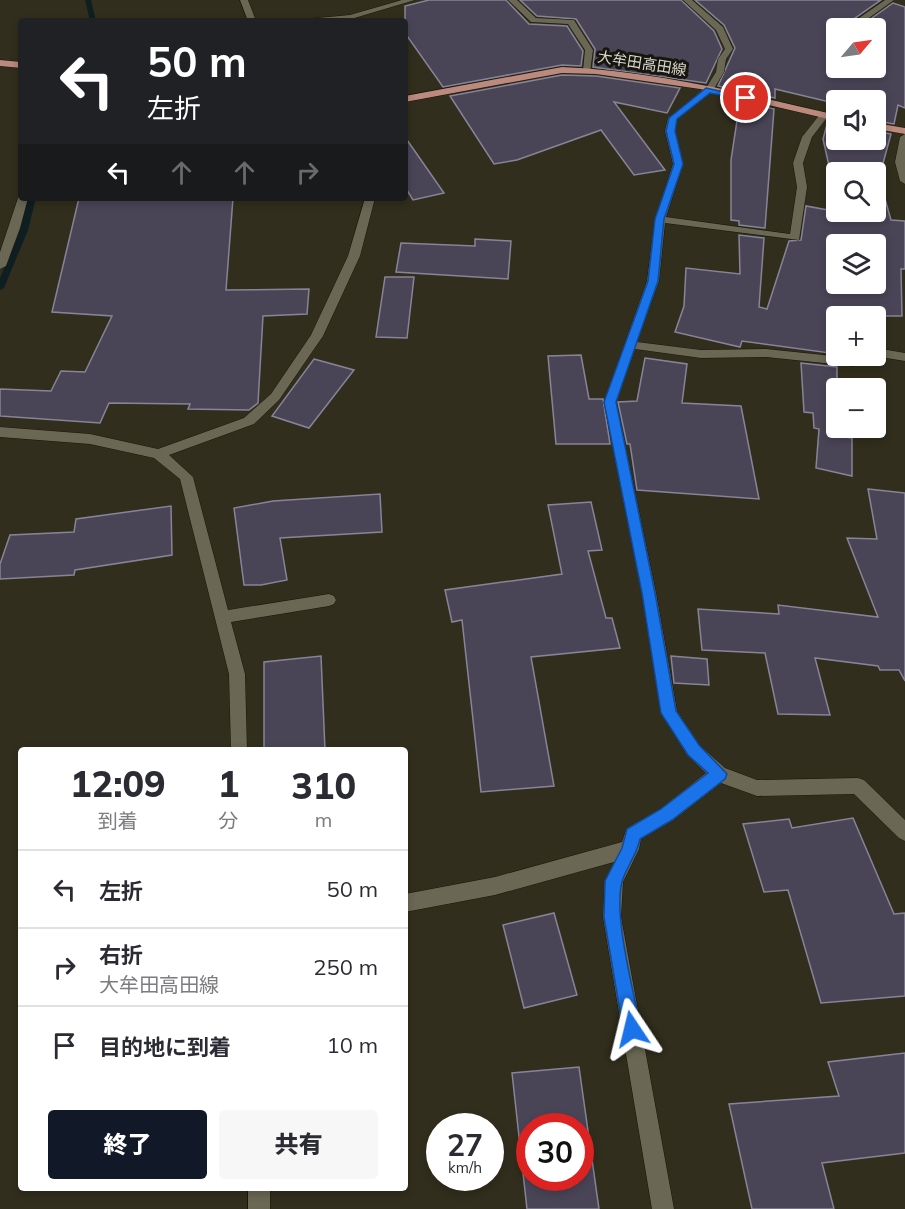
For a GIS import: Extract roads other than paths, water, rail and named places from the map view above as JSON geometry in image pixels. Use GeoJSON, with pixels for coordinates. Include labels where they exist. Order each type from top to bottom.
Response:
{"type":"FeatureCollection","features":[{"type":"Feature","properties":{"kind":"main road"},"geometry":{"type":"LineString","coordinates":[[0,63],[18,65]]}},
{"type":"Feature","properties":{"kind":"main road","name":"大牟田高田線"},"geometry":{"type":"LineString","coordinates":[[408,98],[552,71],[587,70],[620,73],[824,115]]}},
{"type":"Feature","properties":{"kind":"main road"},"geometry":{"type":"LineString","coordinates":[[886,129],[903,133]]}},
{"type":"Feature","properties":{"kind":"street"},"geometry":{"type":"LineString","coordinates":[[244,0],[251,18]]}},
{"type":"Feature","properties":{"kind":"street"},"geometry":{"type":"LineString","coordinates":[[340,18],[411,0]]}},
{"type":"Feature","properties":{"kind":"street"},"geometry":{"type":"LineString","coordinates":[[512,0],[534,20],[571,22],[589,50],[587,70]]}},
{"type":"Feature","properties":{"kind":"street"},"geometry":{"type":"LineString","coordinates":[[687,0],[720,29],[729,49],[722,59],[720,72],[709,90],[673,118],[670,131],[678,164],[660,219],[653,281],[610,402],[669,713],[693,750],[719,774],[757,788],[858,786],[905,832]]}},
{"type":"Feature","properties":{"kind":"street"},"geometry":{"type":"LineString","coordinates":[[865,18],[890,0]]}},
{"type":"Feature","properties":{"kind":"street"},"geometry":{"type":"LineString","coordinates":[[660,219],[795,238],[802,187],[798,163],[807,137],[824,115]]}},
{"type":"Feature","properties":{"kind":"street"},"geometry":{"type":"LineString","coordinates":[[903,133],[900,162],[905,181]]}},
{"type":"Feature","properties":{"kind":"street"},"geometry":{"type":"LineString","coordinates":[[0,266],[22,201]]}},
{"type":"Feature","properties":{"kind":"street"},"geometry":{"type":"LineString","coordinates":[[158,454],[249,421],[274,397],[317,336],[354,256],[369,201]]}},
{"type":"Feature","properties":{"kind":"street"},"geometry":{"type":"LineString","coordinates":[[632,345],[701,354],[766,353],[826,359]]}},
{"type":"Feature","properties":{"kind":"street"},"geometry":{"type":"LineString","coordinates":[[886,354],[905,357]]}},
{"type":"Feature","properties":{"kind":"street"},"geometry":{"type":"LineString","coordinates":[[0,432],[90,439],[158,454],[186,477],[237,674],[238,747]]}},
{"type":"Feature","properties":{"kind":"street"},"geometry":{"type":"LineString","coordinates":[[223,617],[329,600]]}},
{"type":"Feature","properties":{"kind":"street"},"geometry":{"type":"LineString","coordinates":[[663,1209],[612,917],[614,881],[630,849],[633,834],[666,815],[719,774]]}},
{"type":"Feature","properties":{"kind":"street"},"geometry":{"type":"LineString","coordinates":[[408,902],[495,886],[630,849]]}},
{"type":"Feature","properties":{"kind":"street"},"geometry":{"type":"LineString","coordinates":[[259,1191],[259,1209]]}},
{"type":"Feature","properties":{"kind":"waterway"},"geometry":{"type":"LineString","coordinates":[[88,0],[92,18]]}},
{"type":"Feature","properties":{"kind":"waterway"},"geometry":{"type":"LineString","coordinates":[[0,288],[24,230],[31,201]]}}]}
